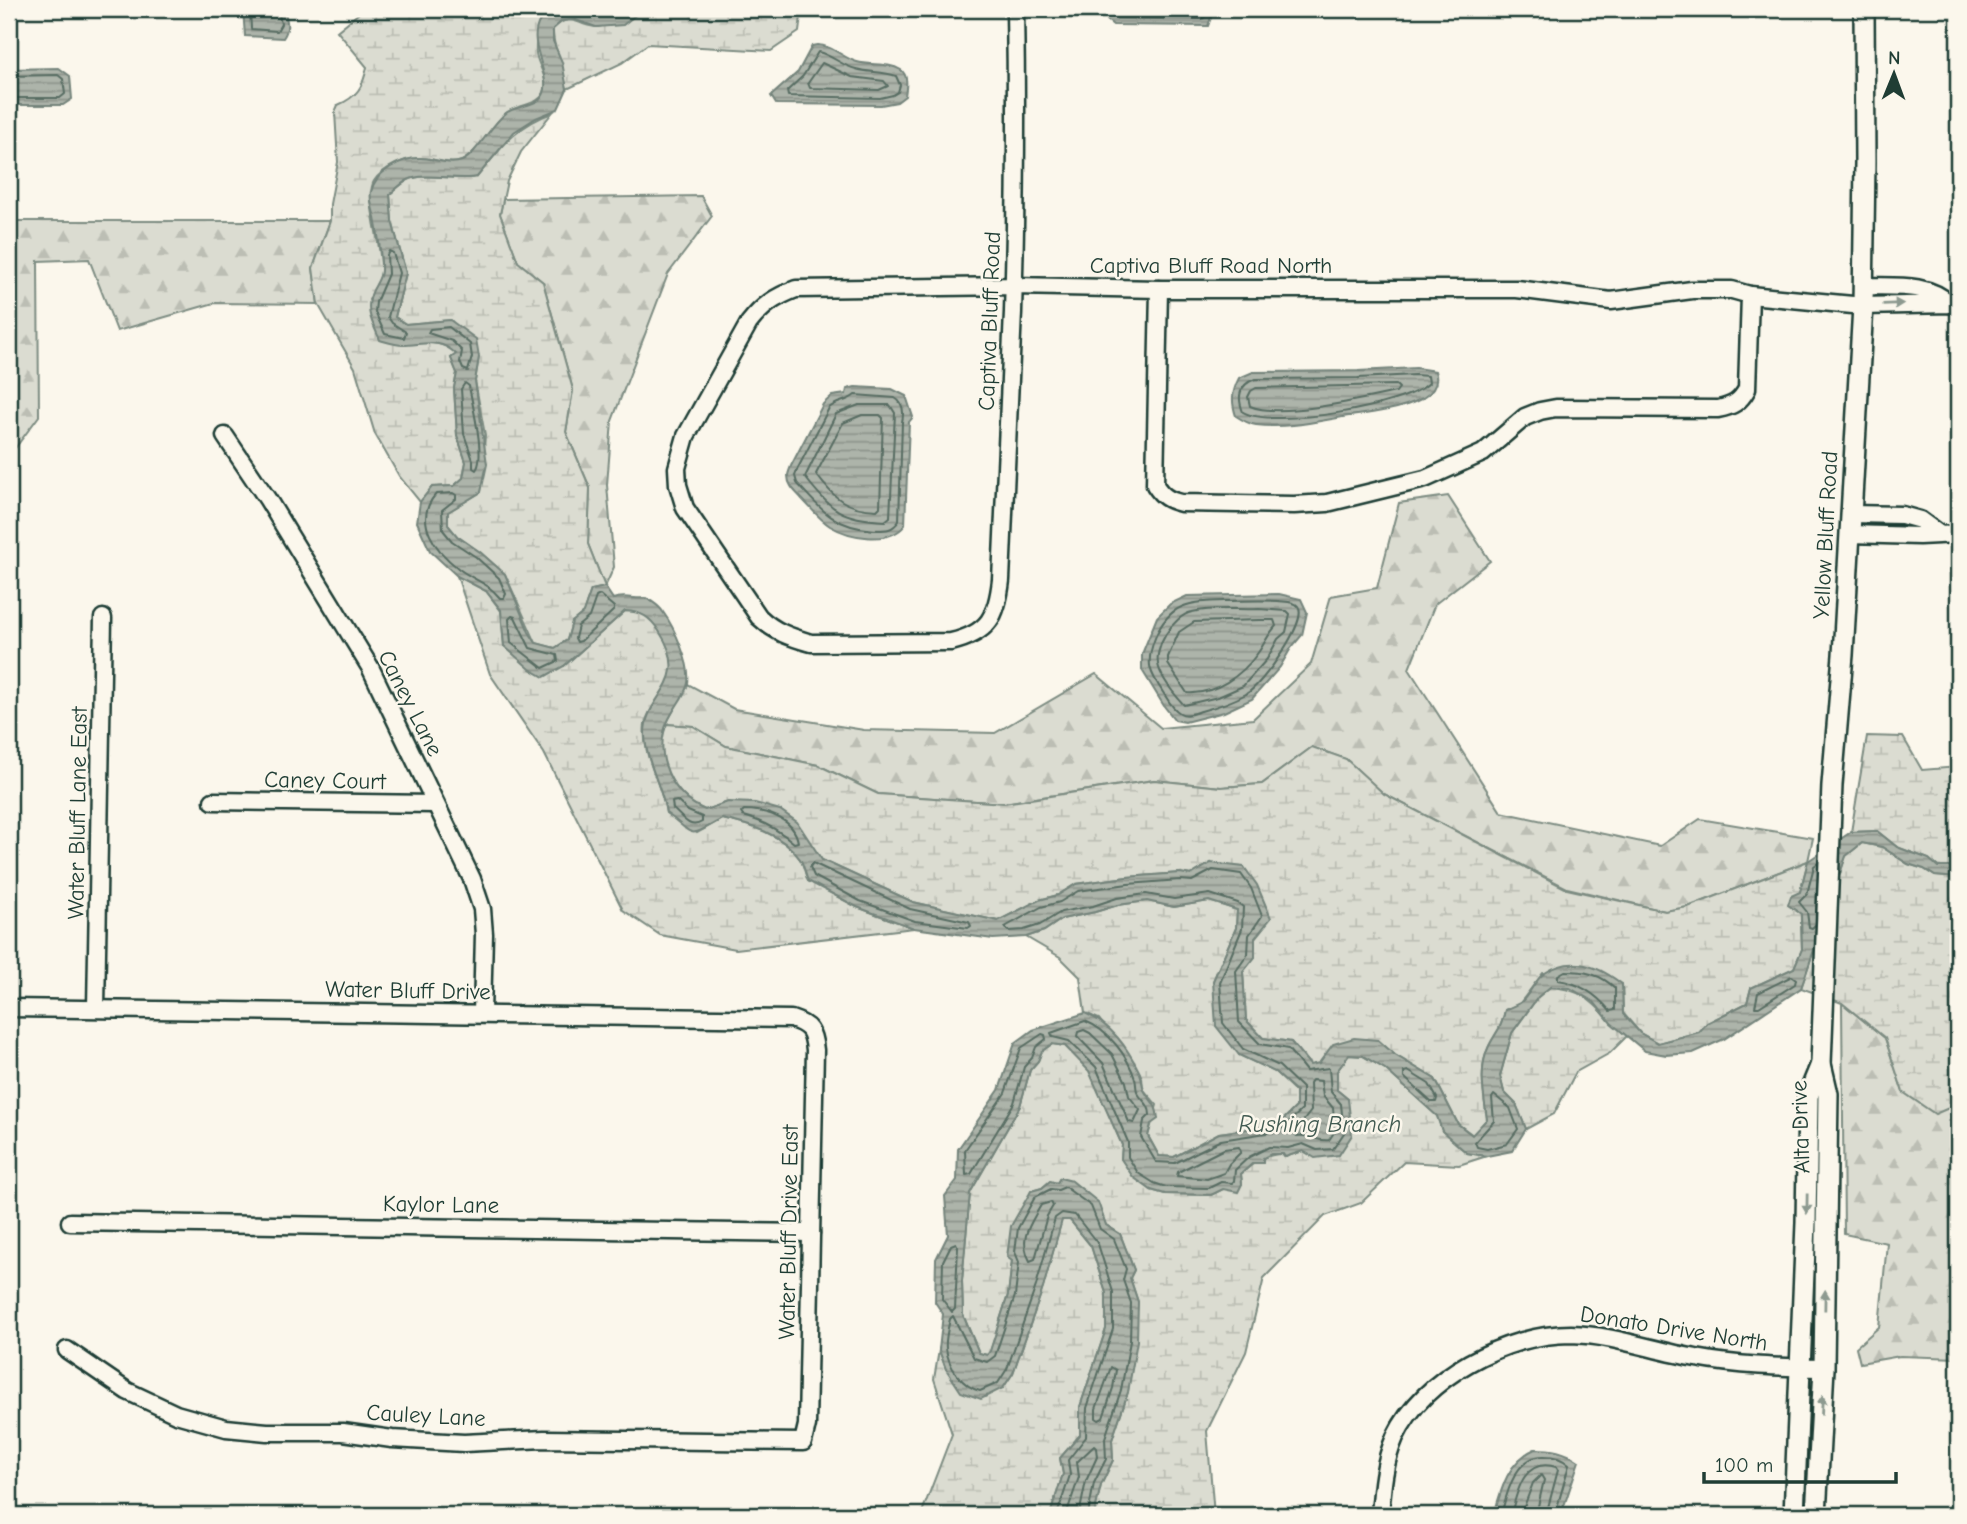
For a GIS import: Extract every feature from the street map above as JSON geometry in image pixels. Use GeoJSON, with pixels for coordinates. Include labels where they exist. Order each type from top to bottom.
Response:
{"type":"FeatureCollection","features":[{"type":"Feature","properties":{"kind":"street","name":"Captiva Bluff Road"},"geometry":{"type":"LineString","coordinates":[[982,629],[992,618],[998,605],[1002,580],[1017,167],[1015,9]]}},
{"type":"Feature","properties":{"kind":"street","name":"Yellow Bluff Road"},"geometry":{"type":"LineString","coordinates":[[1821,1064],[1832,785],[1863,296],[1864,9]]}},
{"type":"Feature","properties":{"kind":"street","name":"Captiva Bluff Road North"},"geometry":{"type":"LineString","coordinates":[[982,629],[968,638],[951,642],[811,643],[771,629],[759,617],[685,508],[678,485],[677,468],[685,436],[749,323],[762,307],[775,297],[796,289],[1014,286],[1159,289],[1517,289],[1611,301],[1692,290],[1732,290],[1749,295],[1863,296],[1954,305]]}},
{"type":"Feature","properties":{"kind":"street"},"geometry":{"type":"LineString","coordinates":[[1159,289],[1155,485],[1162,496],[1181,503],[1294,505],[1327,503],[1425,480],[1483,453],[1525,417],[1540,411],[1556,408],[1718,409],[1732,406],[1742,399],[1747,389],[1749,295]]}},
{"type":"Feature","properties":{"kind":"street","name":"Caney Lane"},"geometry":{"type":"LineString","coordinates":[[225,436],[268,500],[370,667],[472,879],[482,909],[484,934],[482,1014]]}},
{"type":"Feature","properties":{"kind":"street"},"geometry":{"type":"LineString","coordinates":[[1851,514],[1902,515],[1920,520],[1939,534]]}},
{"type":"Feature","properties":{"kind":"street"},"geometry":{"type":"LineString","coordinates":[[1901,536],[1902,515]]}},
{"type":"Feature","properties":{"kind":"street"},"geometry":{"type":"LineString","coordinates":[[1849,534],[1958,534]]}},
{"type":"Feature","properties":{"kind":"street","name":"Water Bluff Lane East"},"geometry":{"type":"LineString","coordinates":[[96,1008],[103,618]]}},
{"type":"Feature","properties":{"kind":"street","name":"Caney Court"},"geometry":{"type":"LineString","coordinates":[[214,801],[435,804]]}},
{"type":"Feature","properties":{"kind":"street","name":"Water Bluff Drive"},"geometry":{"type":"LineString","coordinates":[[9,1008],[791,1019],[806,1024]]}},
{"type":"Feature","properties":{"kind":"street","name":"Water Bluff Drive East"},"geometry":{"type":"LineString","coordinates":[[803,1442],[807,1425],[815,1051],[813,1033],[806,1024]]}},
{"type":"Feature","properties":{"kind":"street","name":"Alta Drive"},"geometry":{"type":"LineString","coordinates":[[1794,1515],[1808,1096],[1821,1064]]}},
{"type":"Feature","properties":{"kind":"street","name":"Alta Drive"},"geometry":{"type":"LineString","coordinates":[[1816,1515],[1824,1368],[1828,1094],[1821,1064]]}},
{"type":"Feature","properties":{"kind":"street","name":"Kaylor Lane"},"geometry":{"type":"LineString","coordinates":[[69,1222],[811,1233]]}},
{"type":"Feature","properties":{"kind":"street","name":"Donato Drive North"},"geometry":{"type":"LineString","coordinates":[[1380,1515],[1387,1462],[1396,1436],[1414,1408],[1449,1375],[1497,1350],[1521,1341],[1546,1336],[1592,1335],[1696,1358],[1737,1364],[1824,1368]]}},
{"type":"Feature","properties":{"kind":"street","name":"Cauley Lane"},"geometry":{"type":"LineString","coordinates":[[67,1350],[127,1391],[176,1414],[226,1428],[267,1432],[343,1432],[392,1439],[464,1443],[544,1439],[803,1442]]}},
{"type":"Feature","properties":{"kind":"green space"},"geometry":{"type":"Polygon","coordinates":[[[364,9],[552,9],[539,21],[536,41],[536,53],[545,84],[543,95],[539,99],[506,113],[465,159],[453,163],[421,158],[402,161],[374,181],[371,199],[381,271],[369,300],[402,345],[438,344],[457,354],[451,358],[457,373],[454,388],[457,435],[466,462],[463,478],[454,486],[432,487],[420,502],[399,476],[375,434],[355,368],[318,304],[313,268],[330,221],[330,204],[338,162],[335,112],[338,105],[358,90],[367,67],[337,31],[364,9]]]}},
{"type":"Feature","properties":{"kind":"green space"},"geometry":{"type":"Polygon","coordinates":[[[643,9],[802,9],[799,32],[771,51],[648,44],[622,63],[567,89],[553,29],[569,20],[588,26],[605,26],[640,13],[643,9]]]}},
{"type":"Feature","properties":{"kind":"green space"},"geometry":{"type":"Polygon","coordinates":[[[552,113],[521,152],[507,181],[500,214],[518,262],[543,282],[573,390],[566,432],[590,488],[588,544],[605,587],[591,590],[583,613],[572,622],[567,640],[555,648],[536,643],[505,574],[457,536],[448,525],[448,512],[481,492],[485,435],[475,381],[479,357],[451,320],[405,324],[395,317],[406,273],[392,221],[390,194],[406,181],[415,178],[477,177],[518,132],[552,113]]]}},
{"type":"Feature","properties":{"kind":"green space"},"geometry":{"type":"Polygon","coordinates":[[[701,196],[712,216],[668,274],[612,421],[607,485],[614,567],[605,587],[588,544],[590,488],[566,432],[573,390],[543,282],[518,262],[500,214],[503,199],[701,196]]]}},
{"type":"Feature","properties":{"kind":"green space"},"geometry":{"type":"Polygon","coordinates":[[[9,221],[330,221],[313,268],[318,304],[214,303],[117,331],[89,259],[38,261],[39,416],[13,451],[9,451],[9,221]]]}},
{"type":"Feature","properties":{"kind":"green space"},"geometry":{"type":"Polygon","coordinates":[[[1448,496],[1490,561],[1435,604],[1409,669],[1501,812],[1660,846],[1700,819],[1813,838],[1808,861],[1688,907],[1665,911],[1567,888],[1384,794],[1346,759],[1312,747],[1262,784],[1221,787],[1154,780],[1004,803],[878,794],[818,765],[726,746],[693,726],[666,724],[688,684],[734,709],[864,730],[995,733],[1096,674],[1161,728],[1253,719],[1311,664],[1331,596],[1377,588],[1399,503],[1448,496]]]}},
{"type":"Feature","properties":{"kind":"green space"},"geometry":{"type":"Polygon","coordinates":[[[457,576],[486,591],[501,611],[504,646],[564,666],[625,611],[638,612],[650,618],[664,637],[672,662],[671,677],[649,712],[645,724],[646,747],[666,813],[697,833],[722,819],[775,836],[793,850],[801,861],[808,881],[857,907],[914,928],[736,949],[660,935],[623,910],[544,753],[490,674],[457,576]]]}},
{"type":"Feature","properties":{"kind":"green space"},"geometry":{"type":"Polygon","coordinates":[[[666,724],[693,726],[726,746],[818,765],[878,794],[1004,803],[1154,780],[1221,787],[1262,784],[1312,747],[1346,759],[1384,794],[1567,889],[1665,911],[1688,907],[1808,861],[1800,892],[1802,950],[1794,968],[1751,988],[1747,1003],[1707,1023],[1699,1032],[1658,1043],[1640,1033],[1623,1013],[1622,984],[1543,973],[1520,1003],[1505,1010],[1489,1046],[1483,1073],[1487,1119],[1473,1135],[1458,1124],[1435,1079],[1395,1055],[1378,1040],[1319,1064],[1310,1065],[1291,1042],[1263,1038],[1246,1020],[1243,972],[1255,957],[1255,938],[1211,863],[1191,875],[1180,873],[1127,877],[1076,884],[1058,895],[1039,900],[998,921],[913,902],[822,860],[812,847],[728,802],[705,810],[689,801],[670,778],[663,760],[661,744],[666,724]]]}},
{"type":"Feature","properties":{"kind":"green space"},"geometry":{"type":"Polygon","coordinates":[[[1867,736],[1903,737],[1922,770],[1958,767],[1958,867],[1938,867],[1929,859],[1897,847],[1877,831],[1851,832],[1867,736]]]}},
{"type":"Feature","properties":{"kind":"green space"},"geometry":{"type":"Polygon","coordinates":[[[1862,843],[1882,847],[1908,864],[1935,876],[1958,878],[1958,981],[1953,1058],[1958,1065],[1958,1104],[1935,1114],[1903,1092],[1885,1038],[1842,1003],[1801,988],[1846,856],[1862,843]]]}},
{"type":"Feature","properties":{"kind":"green space"},"geometry":{"type":"Polygon","coordinates":[[[1147,901],[1174,907],[1209,901],[1237,910],[1236,928],[1213,981],[1239,1055],[1275,1072],[1296,1092],[1296,1107],[1278,1125],[1219,1133],[1174,1157],[1159,1156],[1148,1136],[1157,1105],[1143,1089],[1142,1077],[1099,1019],[1085,1013],[1080,977],[1060,957],[1026,937],[1044,931],[1062,919],[1147,901]]]}},
{"type":"Feature","properties":{"kind":"green space"},"geometry":{"type":"Polygon","coordinates":[[[1550,987],[1585,997],[1627,1036],[1610,1053],[1576,1072],[1554,1114],[1526,1129],[1516,1104],[1504,1092],[1500,1076],[1512,1033],[1538,997],[1550,987]]]}},
{"type":"Feature","properties":{"kind":"green space"},"geometry":{"type":"Polygon","coordinates":[[[1842,1003],[1885,1038],[1903,1092],[1956,1106],[1958,1104],[1958,1358],[1900,1356],[1860,1363],[1856,1347],[1879,1327],[1887,1243],[1844,1234],[1842,1003]]]}},
{"type":"Feature","properties":{"kind":"green space"},"geometry":{"type":"Polygon","coordinates":[[[1052,1044],[1065,1046],[1090,1071],[1122,1145],[1121,1159],[1151,1190],[1165,1194],[1211,1195],[1242,1184],[1241,1174],[1260,1160],[1271,1155],[1283,1154],[1285,1157],[1303,1151],[1348,1099],[1337,1090],[1337,1071],[1349,1055],[1363,1056],[1385,1069],[1437,1116],[1442,1131],[1467,1153],[1487,1156],[1459,1165],[1404,1162],[1361,1203],[1325,1216],[1264,1278],[1246,1352],[1207,1431],[1214,1515],[1094,1515],[1101,1485],[1113,1460],[1112,1440],[1128,1392],[1138,1302],[1130,1278],[1134,1270],[1120,1234],[1106,1225],[1097,1202],[1060,1178],[1057,1183],[1050,1181],[1042,1188],[1031,1191],[1012,1260],[1008,1295],[987,1355],[979,1353],[963,1315],[962,1281],[970,1193],[1020,1106],[1030,1070],[1042,1051],[1052,1044]]]}},
{"type":"Feature","properties":{"kind":"green space"},"geometry":{"type":"Polygon","coordinates":[[[1062,1219],[1070,1220],[1091,1246],[1106,1293],[1106,1329],[1080,1407],[1080,1435],[1060,1458],[1063,1474],[1050,1515],[921,1515],[952,1434],[934,1379],[939,1350],[946,1369],[1003,1388],[1013,1373],[1043,1288],[1062,1219]]]}},
{"type":"Feature","properties":{"kind":"water"},"geometry":{"type":"Polygon","coordinates":[[[243,9],[284,9],[287,27],[283,38],[245,36],[243,9]]]}},
{"type":"Feature","properties":{"kind":"water","name":"Rushing Branch"},"geometry":{"type":"Polygon","coordinates":[[[552,9],[585,9],[598,13],[619,9],[643,9],[623,25],[596,27],[576,20],[562,21],[553,29],[553,41],[562,62],[567,89],[558,109],[536,118],[514,132],[477,177],[415,178],[406,181],[390,194],[392,221],[406,273],[395,317],[406,324],[450,320],[476,339],[479,357],[475,381],[487,464],[481,492],[448,512],[448,525],[457,536],[505,574],[536,643],[555,648],[567,640],[572,622],[583,613],[591,590],[605,587],[613,599],[647,598],[660,608],[667,619],[681,646],[687,666],[688,683],[670,716],[662,747],[668,773],[683,795],[693,804],[705,810],[728,802],[755,803],[780,810],[797,822],[822,860],[913,902],[998,921],[1039,900],[1058,895],[1076,884],[1127,877],[1180,873],[1191,875],[1211,863],[1244,867],[1257,885],[1271,918],[1255,938],[1255,957],[1243,972],[1246,1020],[1263,1038],[1291,1042],[1310,1065],[1319,1063],[1333,1044],[1354,1038],[1378,1040],[1395,1055],[1435,1079],[1458,1124],[1472,1135],[1487,1119],[1484,1063],[1505,1010],[1520,1003],[1545,973],[1575,964],[1604,972],[1622,984],[1623,1014],[1640,1033],[1658,1043],[1699,1032],[1707,1023],[1747,1003],[1751,988],[1794,968],[1802,949],[1801,914],[1788,905],[1791,896],[1800,892],[1808,861],[1851,832],[1877,831],[1897,847],[1929,859],[1938,867],[1958,867],[1958,878],[1935,876],[1908,864],[1882,847],[1862,843],[1846,856],[1801,988],[1724,1039],[1693,1053],[1666,1055],[1645,1051],[1611,1023],[1594,1002],[1570,988],[1550,987],[1538,997],[1512,1033],[1500,1076],[1504,1092],[1516,1104],[1526,1129],[1512,1151],[1487,1156],[1467,1153],[1442,1131],[1437,1116],[1385,1069],[1363,1056],[1349,1055],[1337,1071],[1337,1090],[1348,1099],[1352,1135],[1339,1155],[1315,1158],[1303,1151],[1285,1157],[1283,1154],[1271,1154],[1263,1158],[1263,1163],[1253,1163],[1241,1174],[1242,1184],[1238,1192],[1223,1189],[1211,1195],[1165,1194],[1151,1190],[1133,1177],[1121,1159],[1122,1145],[1089,1071],[1065,1046],[1052,1044],[1042,1051],[1030,1070],[1020,1106],[970,1193],[962,1281],[963,1315],[979,1353],[987,1355],[1008,1295],[1012,1261],[1007,1257],[1011,1226],[1031,1191],[1042,1188],[1050,1181],[1057,1183],[1060,1178],[1072,1181],[1098,1202],[1106,1225],[1120,1234],[1134,1270],[1130,1278],[1138,1302],[1137,1341],[1128,1392],[1112,1440],[1113,1460],[1101,1485],[1094,1515],[1050,1515],[1063,1474],[1060,1458],[1080,1435],[1080,1407],[1106,1329],[1106,1293],[1091,1246],[1070,1220],[1062,1220],[1043,1288],[1013,1373],[1003,1388],[981,1399],[961,1392],[946,1369],[939,1350],[943,1314],[935,1302],[936,1259],[948,1235],[945,1196],[957,1180],[958,1149],[999,1090],[1015,1043],[1033,1030],[1085,1013],[1111,1030],[1130,1054],[1140,1073],[1144,1090],[1155,1105],[1157,1113],[1158,1119],[1151,1124],[1148,1136],[1159,1156],[1174,1157],[1219,1133],[1278,1125],[1296,1107],[1296,1091],[1275,1072],[1239,1055],[1216,1026],[1213,981],[1236,928],[1237,910],[1209,901],[1174,907],[1147,901],[1062,919],[1044,931],[1026,937],[993,939],[914,928],[857,907],[808,881],[801,861],[793,850],[775,836],[722,819],[702,830],[692,832],[666,813],[648,755],[645,735],[652,708],[670,676],[671,664],[668,649],[649,619],[641,614],[625,611],[564,666],[544,677],[530,669],[504,646],[501,610],[486,591],[457,576],[430,551],[417,522],[420,502],[432,487],[454,486],[463,478],[466,462],[457,435],[454,388],[457,373],[451,358],[456,354],[443,345],[400,345],[380,340],[369,310],[370,297],[380,276],[381,265],[371,192],[383,172],[405,160],[420,158],[452,163],[462,161],[473,153],[505,114],[539,100],[545,85],[536,33],[539,22],[552,9]]]}},
{"type":"Feature","properties":{"kind":"water"},"geometry":{"type":"Polygon","coordinates":[[[1107,9],[1214,9],[1208,26],[1113,25],[1107,20],[1107,9]]]}},
{"type":"Feature","properties":{"kind":"water"},"geometry":{"type":"Polygon","coordinates":[[[812,46],[828,47],[857,62],[891,66],[901,70],[906,79],[905,96],[897,102],[881,105],[776,104],[771,96],[798,72],[812,46]]]}},
{"type":"Feature","properties":{"kind":"water"},"geometry":{"type":"Polygon","coordinates":[[[59,68],[70,76],[72,99],[63,105],[9,105],[9,69],[59,68]]]}},
{"type":"Feature","properties":{"kind":"water"},"geometry":{"type":"Polygon","coordinates":[[[1416,368],[1435,371],[1434,387],[1423,398],[1396,408],[1279,426],[1251,424],[1236,416],[1234,411],[1233,397],[1239,378],[1253,372],[1416,368]]]}},
{"type":"Feature","properties":{"kind":"water"},"geometry":{"type":"Polygon","coordinates":[[[847,389],[892,389],[906,396],[913,417],[909,422],[905,525],[890,535],[869,538],[848,534],[830,526],[795,491],[788,480],[791,466],[823,404],[832,396],[846,394],[847,389]]]}},
{"type":"Feature","properties":{"kind":"water"},"geometry":{"type":"Polygon","coordinates":[[[1279,594],[1301,599],[1307,612],[1302,635],[1280,667],[1252,699],[1224,712],[1185,722],[1175,720],[1142,670],[1142,654],[1157,617],[1170,604],[1187,596],[1279,594]]]}},
{"type":"Feature","properties":{"kind":"water"},"geometry":{"type":"Polygon","coordinates":[[[1535,1449],[1558,1451],[1579,1461],[1561,1515],[1494,1515],[1512,1468],[1535,1449]]]}}]}
